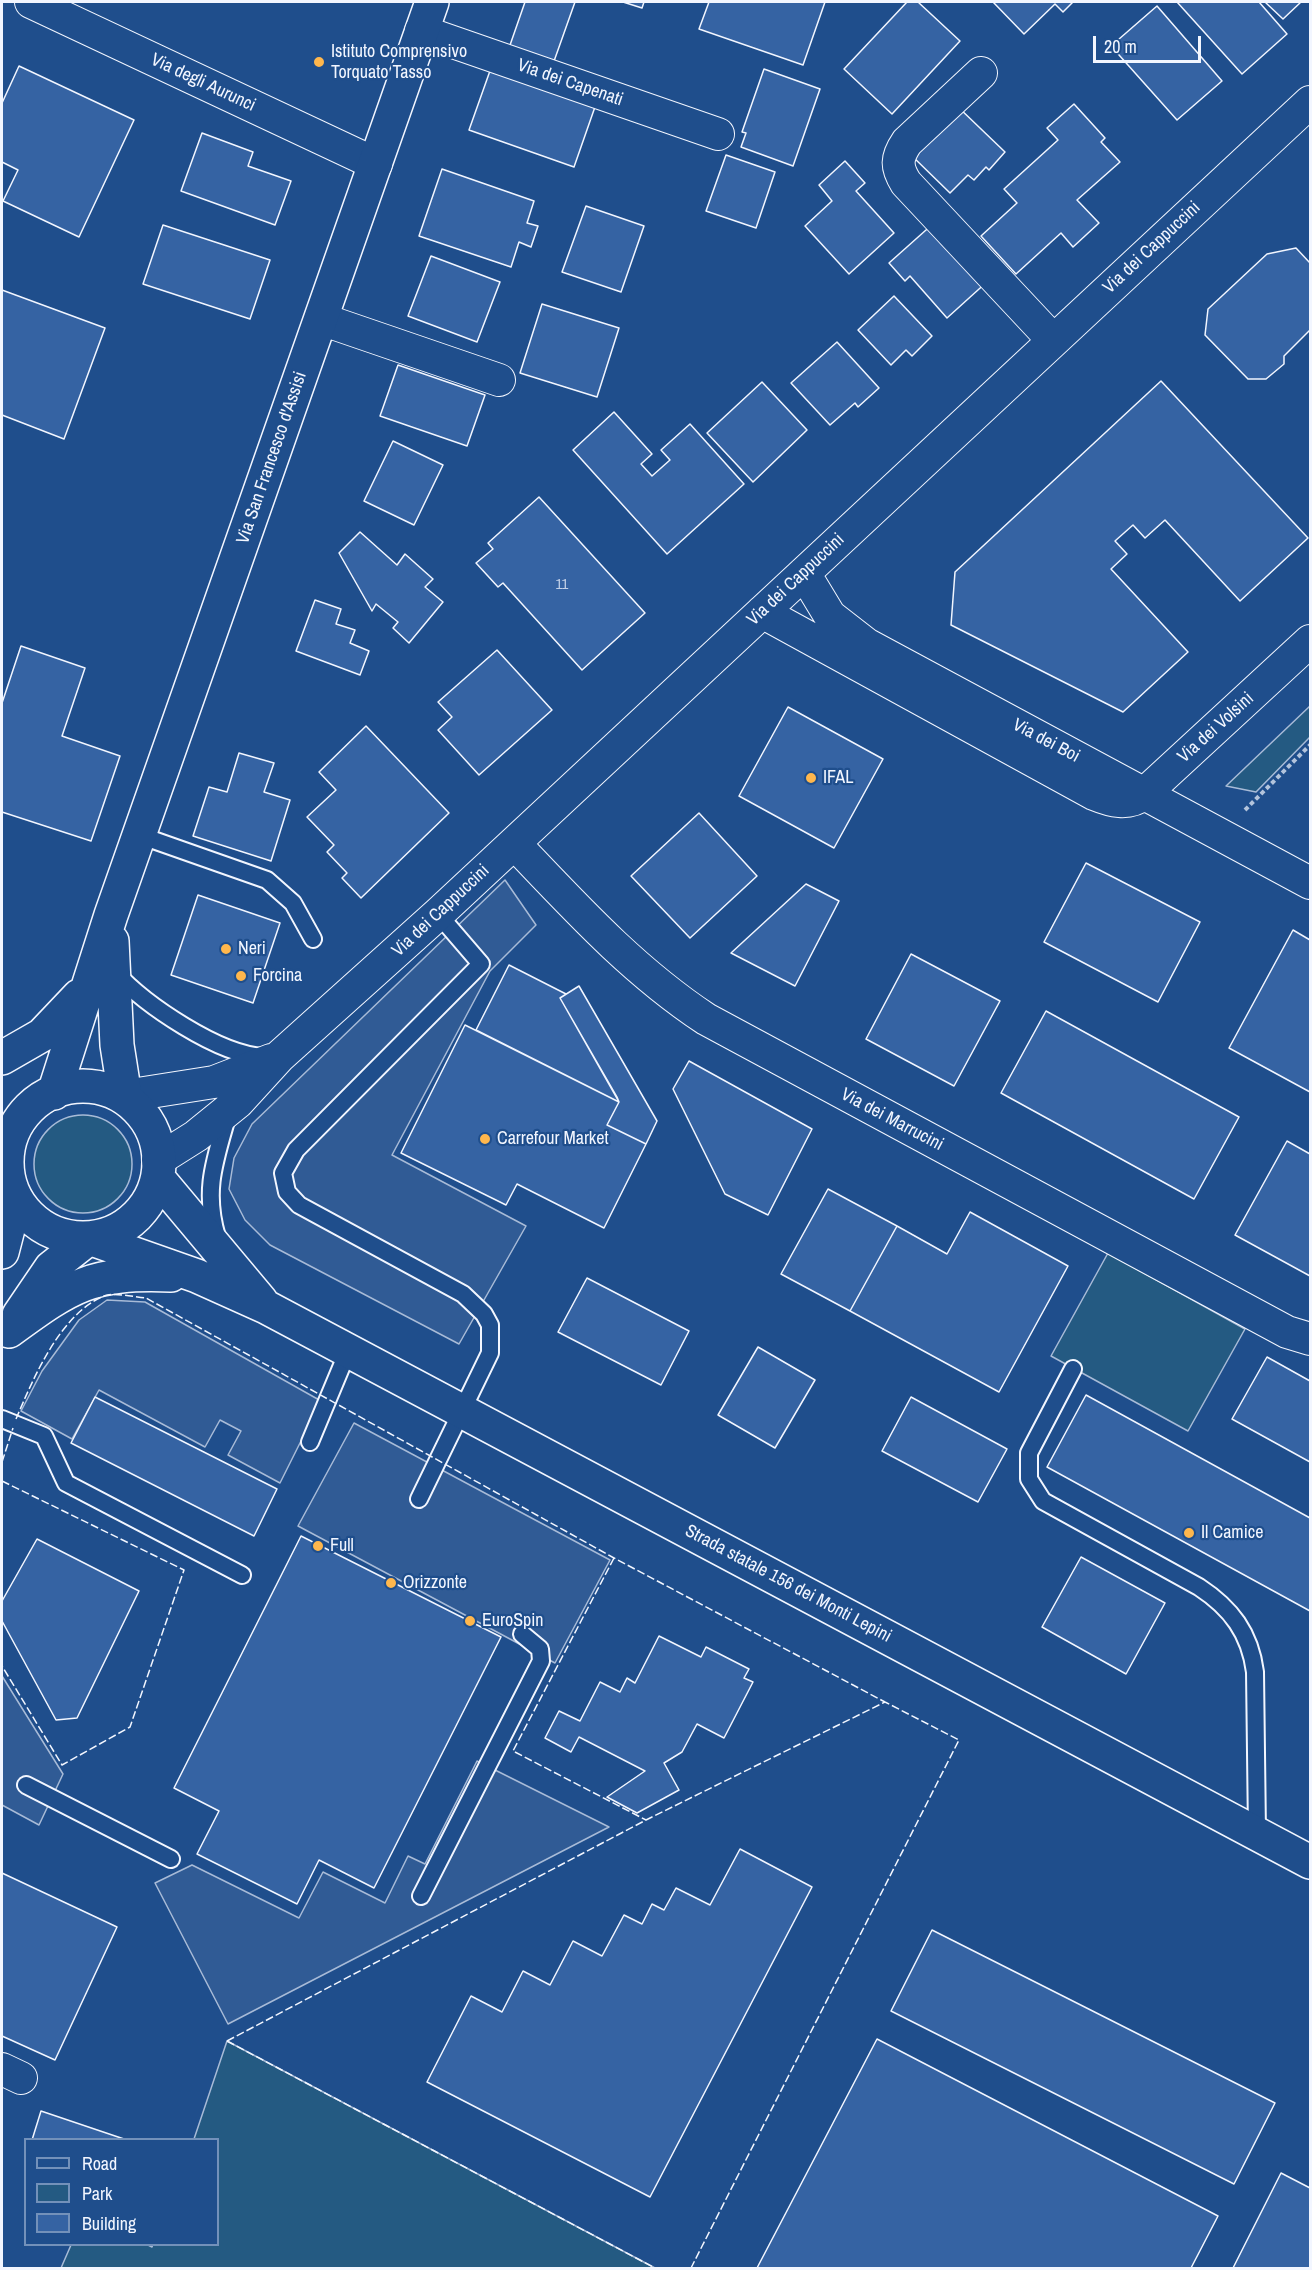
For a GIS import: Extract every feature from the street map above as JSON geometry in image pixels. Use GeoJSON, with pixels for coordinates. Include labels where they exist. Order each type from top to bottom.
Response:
{"type":"FeatureCollection","features":[{"type":"Feature","properties":{"kind":"main road","name":"Via San Francesco d'Assisi"},"geometry":{"type":"LineString","coordinates":[[50,1094],[103,975],[111,915],[426,16]]}},
{"type":"Feature","properties":{"kind":"main road","name":"Via San Francesco d'Assisi"},"geometry":{"type":"LineString","coordinates":[[2,1058],[42,1035],[103,975]]}},
{"type":"Feature","properties":{"kind":"main road","name":"Via San Francesco d'Assisi"},"geometry":{"type":"LineString","coordinates":[[103,975],[125,1096]]}},
{"type":"Feature","properties":{"kind":"main road","name":"Strada statale 156 dei Monti Lepini"},"geometry":{"type":"LineString","coordinates":[[89,1238],[114,1231],[128,1223],[148,1200],[158,1169],[155,1138],[142,1115],[125,1096],[87,1086],[67,1088],[50,1094],[29,1108],[13,1132],[6,1161],[10,1190],[24,1211],[37,1223],[59,1234],[89,1238],[196,1276],[266,1307],[1311,1862]]}},
{"type":"Feature","properties":{"kind":"main road"},"geometry":{"type":"LineString","coordinates":[[2,1100],[50,1094]]}},
{"type":"Feature","properties":{"kind":"main road","name":"Strada statale 156 dei Monti Lepini"},"geometry":{"type":"LineString","coordinates":[[158,1169],[266,1307]]}},
{"type":"Feature","properties":{"kind":"main road"},"geometry":{"type":"LineString","coordinates":[[2,1252],[10,1190]]}},
{"type":"Feature","properties":{"kind":"main road"},"geometry":{"type":"LineString","coordinates":[[5,1338],[51,1268],[89,1238]]}},
{"type":"Feature","properties":{"kind":"main road"},"geometry":{"type":"LineString","coordinates":[[5,1338],[54,1298],[90,1281],[129,1274],[196,1276]]}},
{"type":"Feature","properties":{"kind":"street","name":"Via degli Aurunci"},"geometry":{"type":"LineString","coordinates":[[30,2],[376,164]]}},
{"type":"Feature","properties":{"kind":"street","name":"Via dei Capenati"},"geometry":{"type":"LineString","coordinates":[[426,16],[718,134]]}},
{"type":"Feature","properties":{"kind":"street"},"geometry":{"type":"LineString","coordinates":[[981,73],[907,142],[899,154],[897,163],[906,183],[1053,340]]}},
{"type":"Feature","properties":{"kind":"street","name":"Via dei Cappuccini"},"geometry":{"type":"LineString","coordinates":[[158,1169],[229,1110],[280,1056],[438,914],[1311,102]]}},
{"type":"Feature","properties":{"kind":"street"},"geometry":{"type":"LineString","coordinates":[[321,319],[500,380]]}},
{"type":"Feature","properties":{"kind":"street","name":"Via dei Boi"},"geometry":{"type":"LineString","coordinates":[[804,573],[830,616],[852,635],[1130,798],[1220,835],[1311,883]]}},
{"type":"Feature","properties":{"kind":"street","name":"Via dei Boi"},"geometry":{"type":"LineString","coordinates":[[762,612],[1094,794],[1130,798]]}},
{"type":"Feature","properties":{"kind":"street","name":"Via dei Volsini"},"geometry":{"type":"LineString","coordinates":[[1130,798],[1311,641]]}},
{"type":"Feature","properties":{"kind":"street","name":"Via dei Marrucini"},"geometry":{"type":"LineString","coordinates":[[514,843],[617,949],[663,989],[706,1019],[1287,1332],[1311,1339]]}},
{"type":"Feature","properties":{"kind":"street","name":"Via dei Cappuccini"},"geometry":{"type":"LineString","coordinates":[[125,1096],[214,1082],[238,1075],[280,1056]]}},
{"type":"Feature","properties":{"kind":"lane"},"geometry":{"type":"LineString","coordinates":[[139,836],[267,880],[294,903],[313,939]]}},
{"type":"Feature","properties":{"kind":"lane"},"geometry":{"type":"LineString","coordinates":[[419,1499],[490,1353],[490,1325],[484,1314],[463,1294],[299,1205],[287,1192],[283,1173],[296,1150],[481,964],[438,914]]}},
{"type":"Feature","properties":{"kind":"lane"},"geometry":{"type":"LineString","coordinates":[[103,975],[222,1046],[248,1056],[280,1056]]}},
{"type":"Feature","properties":{"kind":"lane"},"geometry":{"type":"LineString","coordinates":[[227,1260],[217,1238],[209,1201],[214,1161],[229,1110]]}},
{"type":"Feature","properties":{"kind":"lane"},"geometry":{"type":"LineString","coordinates":[[310,1442],[348,1351]]}},
{"type":"Feature","properties":{"kind":"lane"},"geometry":{"type":"LineString","coordinates":[[1072,1369],[1029,1454],[1029,1479],[1043,1501],[1214,1596],[1239,1622],[1253,1656],[1255,1672],[1257,1833]]}},
{"type":"Feature","properties":{"kind":"lane"},"geometry":{"type":"LineString","coordinates":[[2,1419],[44,1436],[66,1483],[242,1575]]}},
{"type":"Feature","properties":{"kind":"lane"},"geometry":{"type":"LineString","coordinates":[[421,1896],[541,1661],[540,1648],[522,1634]]}},
{"type":"Feature","properties":{"kind":"lane"},"geometry":{"type":"LineString","coordinates":[[26,1785],[171,1858]]}},
{"type":"Feature","properties":{"kind":"path"},"geometry":{"type":"LineString","coordinates":[[1220,835],[1311,745]]}},
{"type":"Feature","properties":{"kind":"green space"},"geometry":{"type":"Polygon","coordinates":[[[1310,706],[1310,737],[1256,792],[1226,786],[1310,706]]]}},
{"type":"Feature","properties":{"kind":"green space"},"geometry":{"type":"Polygon","coordinates":[[[83,1115],[93,1116],[110,1123],[124,1137],[131,1154],[131,1174],[124,1191],[110,1205],[93,1212],[83,1213],[73,1212],[56,1205],[42,1191],[35,1174],[34,1164],[35,1154],[42,1137],[56,1123],[73,1116],[83,1115]]]}},
{"type":"Feature","properties":{"kind":"green space"},"geometry":{"type":"Polygon","coordinates":[[[1108,1253],[1245,1329],[1188,1431],[1051,1356],[1108,1253]]]}},
{"type":"Feature","properties":{"kind":"green space"},"geometry":{"type":"Polygon","coordinates":[[[227,2041],[655,2268],[61,2268],[71,2246],[219,2246],[219,2138],[194,2138],[227,2041]]]}},
{"type":"Feature","properties":{"kind":"shaded area"},"geometry":{"type":"Polygon","coordinates":[[[505,880],[536,925],[490,971],[392,1155],[526,1226],[459,1344],[270,1245],[245,1220],[229,1189],[234,1158],[252,1124],[505,880]]]}},
{"type":"Feature","properties":{"kind":"shaded area"},"geometry":{"type":"Polygon","coordinates":[[[107,1300],[145,1302],[321,1401],[280,1483],[228,1455],[241,1431],[220,1420],[205,1447],[99,1390],[72,1439],[21,1411],[42,1371],[79,1320],[107,1300]]]}},
{"type":"Feature","properties":{"kind":"shaded area"},"geometry":{"type":"Polygon","coordinates":[[[354,1423],[610,1560],[555,1663],[298,1526],[354,1423]]]}},
{"type":"Feature","properties":{"kind":"shaded area"},"geometry":{"type":"Polygon","coordinates":[[[2,1676],[63,1774],[39,1825],[2,1805],[2,1676]]]}},
{"type":"Feature","properties":{"kind":"shaded area"},"geometry":{"type":"Polygon","coordinates":[[[477,1761],[609,1827],[228,2024],[155,1883],[192,1865],[299,1918],[323,1872],[385,1903],[408,1856],[425,1864],[477,1761]]]}},
{"type":"Feature","properties":{"kind":"building"},"geometry":{"type":"Polygon","coordinates":[[[525,2],[575,2],[553,64],[509,48],[525,2]]]}},
{"type":"Feature","properties":{"kind":"building"},"geometry":{"type":"Polygon","coordinates":[[[623,2],[644,2],[642,8],[623,2]]]}},
{"type":"Feature","properties":{"kind":"building"},"geometry":{"type":"Polygon","coordinates":[[[709,2],[825,2],[803,65],[699,29],[709,2]]]}},
{"type":"Feature","properties":{"kind":"building"},"geometry":{"type":"Polygon","coordinates":[[[907,2],[918,2],[960,41],[892,114],[844,69],[907,2]]]}},
{"type":"Feature","properties":{"kind":"building"},"geometry":{"type":"Polygon","coordinates":[[[993,2],[1073,2],[1063,12],[1055,4],[1024,34],[993,2]]]}},
{"type":"Feature","properties":{"kind":"building"},"geometry":{"type":"Polygon","coordinates":[[[1177,2],[1259,2],[1287,34],[1242,74],[1177,2]]]}},
{"type":"Feature","properties":{"kind":"building"},"geometry":{"type":"Polygon","coordinates":[[[1265,2],[1301,2],[1283,19],[1265,2]]]}},
{"type":"Feature","properties":{"kind":"building"},"geometry":{"type":"Polygon","coordinates":[[[1157,6],[1222,81],[1177,120],[1111,46],[1157,6]]]}},
{"type":"Feature","properties":{"kind":"building"},"geometry":{"type":"Polygon","coordinates":[[[19,66],[134,120],[79,237],[3,201],[18,170],[2,162],[2,103],[19,66]]]}},
{"type":"Feature","properties":{"kind":"building"},"geometry":{"type":"Polygon","coordinates":[[[491,68],[596,104],[574,167],[469,130],[491,68]]]}},
{"type":"Feature","properties":{"kind":"building"},"geometry":{"type":"Polygon","coordinates":[[[764,69],[820,89],[793,166],[741,147],[746,133],[742,132],[764,69]]]}},
{"type":"Feature","properties":{"kind":"building"},"geometry":{"type":"Polygon","coordinates":[[[1074,104],[1105,138],[1101,142],[1120,162],[1077,200],[1099,223],[1073,247],[1061,233],[1016,274],[981,236],[1017,203],[1004,189],[1058,140],[1047,128],[1074,104]]]}},
{"type":"Feature","properties":{"kind":"building"},"geometry":{"type":"Polygon","coordinates":[[[956,105],[1005,152],[989,170],[986,167],[974,180],[968,175],[950,193],[909,153],[956,105]]]}},
{"type":"Feature","properties":{"kind":"building"},"geometry":{"type":"Polygon","coordinates":[[[202,133],[253,152],[248,166],[291,181],[275,225],[181,191],[202,133]]]}},
{"type":"Feature","properties":{"kind":"building"},"geometry":{"type":"Polygon","coordinates":[[[726,155],[775,172],[756,228],[706,211],[726,155]]]}},
{"type":"Feature","properties":{"kind":"building"},"geometry":{"type":"Polygon","coordinates":[[[845,161],[865,183],[856,191],[894,233],[849,274],[805,226],[832,201],[819,185],[845,161]]]}},
{"type":"Feature","properties":{"kind":"building"},"geometry":{"type":"Polygon","coordinates":[[[442,169],[534,201],[527,223],[538,226],[531,247],[519,242],[511,267],[419,236],[442,169]]]}},
{"type":"Feature","properties":{"kind":"building"},"geometry":{"type":"Polygon","coordinates":[[[586,206],[644,226],[621,292],[562,272],[586,206]]]}},
{"type":"Feature","properties":{"kind":"building"},"geometry":{"type":"Polygon","coordinates":[[[935,222],[989,280],[947,318],[910,276],[905,281],[889,263],[935,222]]]}},
{"type":"Feature","properties":{"kind":"building"},"geometry":{"type":"Polygon","coordinates":[[[163,225],[270,260],[250,319],[143,284],[163,225]]]}},
{"type":"Feature","properties":{"kind":"building"},"geometry":{"type":"Polygon","coordinates":[[[1296,248],[1310,263],[1310,330],[1284,356],[1284,364],[1266,379],[1248,379],[1205,335],[1208,309],[1267,254],[1296,248]]]}},
{"type":"Feature","properties":{"kind":"building"},"geometry":{"type":"Polygon","coordinates":[[[431,256],[500,282],[477,342],[408,316],[431,256]]]}},
{"type":"Feature","properties":{"kind":"building"},"geometry":{"type":"Polygon","coordinates":[[[2,290],[105,328],[64,439],[2,415],[2,290]]]}},
{"type":"Feature","properties":{"kind":"building"},"geometry":{"type":"Polygon","coordinates":[[[894,296],[932,336],[912,356],[906,350],[891,365],[858,330],[894,296]]]}},
{"type":"Feature","properties":{"kind":"building"},"geometry":{"type":"Polygon","coordinates":[[[542,304],[619,328],[597,397],[520,373],[542,304]]]}},
{"type":"Feature","properties":{"kind":"building"},"geometry":{"type":"Polygon","coordinates":[[[837,342],[879,388],[858,407],[855,403],[830,425],[791,383],[837,342]]]}},
{"type":"Feature","properties":{"kind":"building"},"geometry":{"type":"Polygon","coordinates":[[[398,365],[485,395],[467,446],[380,416],[398,365]]]}},
{"type":"Feature","properties":{"kind":"building"},"geometry":{"type":"Polygon","coordinates":[[[1161,381],[1308,538],[1240,601],[1165,520],[1145,538],[1133,525],[1115,541],[1127,554],[1111,569],[1188,652],[1123,712],[951,625],[955,572],[1161,381]]]}},
{"type":"Feature","properties":{"kind":"building"},"geometry":{"type":"Polygon","coordinates":[[[762,382],[807,430],[753,482],[707,433],[762,382]]]}},
{"type":"Feature","properties":{"kind":"building"},"geometry":{"type":"Polygon","coordinates":[[[614,412],[652,454],[641,464],[652,476],[670,460],[661,450],[690,424],[744,484],[667,554],[573,450],[614,412]]]}},
{"type":"Feature","properties":{"kind":"building"},"geometry":{"type":"Polygon","coordinates":[[[393,441],[443,465],[414,525],[364,501],[393,441]]]}},
{"type":"Feature","properties":{"kind":"building"},"geometry":{"type":"Polygon","coordinates":[[[539,497],[645,613],[582,670],[503,583],[498,587],[476,563],[493,549],[488,543],[539,497]]]}},
{"type":"Feature","properties":{"kind":"building"},"geometry":{"type":"Polygon","coordinates":[[[360,532],[397,565],[405,554],[433,579],[425,587],[443,602],[409,643],[393,628],[398,622],[376,604],[372,611],[339,553],[360,532]]]}},
{"type":"Feature","properties":{"kind":"building"},"geometry":{"type":"Polygon","coordinates":[[[315,600],[341,609],[336,624],[355,630],[350,643],[369,651],[360,675],[296,651],[315,600]]]}},
{"type":"Feature","properties":{"kind":"building"},"geometry":{"type":"Polygon","coordinates":[[[21,646],[85,668],[62,736],[120,756],[91,841],[2,812],[2,703],[21,646]]]}},
{"type":"Feature","properties":{"kind":"building"},"geometry":{"type":"Polygon","coordinates":[[[497,650],[552,710],[479,775],[438,730],[452,717],[438,702],[497,650]]]}},
{"type":"Feature","properties":{"kind":"building","name":"IFAL"},"geometry":{"type":"Polygon","coordinates":[[[788,707],[883,759],[834,848],[739,796],[788,707]]]}},
{"type":"Feature","properties":{"kind":"building"},"geometry":{"type":"Polygon","coordinates":[[[366,726],[449,813],[361,898],[342,878],[347,873],[327,852],[334,845],[307,817],[336,790],[319,772],[366,726]]]}},
{"type":"Feature","properties":{"kind":"building"},"geometry":{"type":"Polygon","coordinates":[[[239,753],[274,763],[264,792],[290,800],[271,861],[193,836],[209,787],[227,792],[239,753]]]}},
{"type":"Feature","properties":{"kind":"building"},"geometry":{"type":"Polygon","coordinates":[[[699,813],[757,876],[690,938],[631,876],[699,813]]]}},
{"type":"Feature","properties":{"kind":"building"},"geometry":{"type":"Polygon","coordinates":[[[1086,863],[1200,922],[1158,1002],[1044,942],[1086,863]]]}},
{"type":"Feature","properties":{"kind":"building"},"geometry":{"type":"Polygon","coordinates":[[[806,884],[839,901],[795,986],[731,953],[806,884]]]}},
{"type":"Feature","properties":{"kind":"building","name":"Neri"},"geometry":{"type":"Polygon","coordinates":[[[198,895],[280,923],[253,1003],[171,975],[198,895]]]}},
{"type":"Feature","properties":{"kind":"building"},"geometry":{"type":"Polygon","coordinates":[[[1293,930],[1310,940],[1310,1092],[1229,1048],[1293,930]]]}},
{"type":"Feature","properties":{"kind":"building"},"geometry":{"type":"Polygon","coordinates":[[[911,954],[1000,1001],[954,1086],[866,1039],[911,954]]]}},
{"type":"Feature","properties":{"kind":"building"},"geometry":{"type":"Polygon","coordinates":[[[509,965],[566,994],[560,998],[619,1102],[476,1030],[509,965]]]}},
{"type":"Feature","properties":{"kind":"building"},"geometry":{"type":"Polygon","coordinates":[[[579,986],[657,1121],[646,1144],[607,1125],[619,1102],[560,998],[579,986]]]}},
{"type":"Feature","properties":{"kind":"building"},"geometry":{"type":"Polygon","coordinates":[[[1046,1011],[1239,1117],[1194,1199],[1001,1093],[1046,1011]]]}},
{"type":"Feature","properties":{"kind":"building"},"geometry":{"type":"Polygon","coordinates":[[[465,1025],[619,1102],[607,1125],[646,1144],[604,1228],[517,1184],[506,1205],[401,1153],[465,1025]]]}},
{"type":"Feature","properties":{"kind":"building"},"geometry":{"type":"Polygon","coordinates":[[[689,1061],[812,1129],[768,1215],[725,1194],[673,1089],[689,1061]]]}},
{"type":"Feature","properties":{"kind":"building"},"geometry":{"type":"Polygon","coordinates":[[[1287,1141],[1310,1154],[1310,1276],[1235,1235],[1287,1141]]]}},
{"type":"Feature","properties":{"kind":"building"},"geometry":{"type":"Polygon","coordinates":[[[828,1189],[897,1226],[850,1311],[781,1274],[828,1189]]]}},
{"type":"Feature","properties":{"kind":"building"},"geometry":{"type":"Polygon","coordinates":[[[970,1212],[1068,1266],[999,1392],[850,1311],[897,1226],[947,1254],[970,1212]]]}},
{"type":"Feature","properties":{"kind":"building"},"geometry":{"type":"Polygon","coordinates":[[[587,1278],[689,1331],[661,1385],[558,1332],[587,1278]]]}},
{"type":"Feature","properties":{"kind":"building"},"geometry":{"type":"Polygon","coordinates":[[[758,1347],[815,1380],[775,1448],[718,1415],[758,1347]]]}},
{"type":"Feature","properties":{"kind":"building"},"geometry":{"type":"Polygon","coordinates":[[[1267,1357],[1310,1381],[1310,1462],[1232,1419],[1267,1357]]]}},
{"type":"Feature","properties":{"kind":"building"},"geometry":{"type":"Polygon","coordinates":[[[1086,1395],[1310,1518],[1310,1611],[1047,1467],[1086,1395]]]}},
{"type":"Feature","properties":{"kind":"building"},"geometry":{"type":"Polygon","coordinates":[[[95,1397],[277,1489],[254,1536],[71,1443],[95,1397]]]}},
{"type":"Feature","properties":{"kind":"building"},"geometry":{"type":"Polygon","coordinates":[[[911,1397],[1007,1449],[978,1502],[882,1451],[911,1397]]]}},
{"type":"Feature","properties":{"kind":"building"},"geometry":{"type":"Polygon","coordinates":[[[301,1536],[501,1637],[374,1888],[319,1860],[297,1904],[197,1854],[219,1811],[174,1788],[301,1536]]]}},
{"type":"Feature","properties":{"kind":"building"},"geometry":{"type":"Polygon","coordinates":[[[37,1539],[139,1591],[77,1718],[56,1720],[2,1621],[2,1601],[37,1539]]]}},
{"type":"Feature","properties":{"kind":"building"},"geometry":{"type":"Polygon","coordinates":[[[1081,1557],[1165,1603],[1126,1674],[1042,1627],[1081,1557]]]}},
{"type":"Feature","properties":{"kind":"building"},"geometry":{"type":"Polygon","coordinates":[[[659,1636],[701,1657],[706,1647],[749,1669],[744,1678],[753,1682],[724,1738],[697,1724],[682,1752],[664,1763],[679,1790],[637,1813],[607,1797],[645,1771],[579,1737],[571,1752],[545,1738],[559,1711],[580,1721],[600,1682],[620,1692],[627,1678],[635,1683],[659,1636]]]}},
{"type":"Feature","properties":{"kind":"building"},"geometry":{"type":"Polygon","coordinates":[[[740,1849],[812,1887],[650,2197],[427,2082],[471,1996],[502,2012],[523,1971],[550,1985],[573,1941],[602,1956],[624,1915],[642,1924],[652,1904],[664,1910],[676,1888],[710,1905],[740,1849]]]}},
{"type":"Feature","properties":{"kind":"building"},"geometry":{"type":"Polygon","coordinates":[[[2,1873],[117,1927],[55,2060],[2,2036],[2,1873]]]}},
{"type":"Feature","properties":{"kind":"building"},"geometry":{"type":"Polygon","coordinates":[[[932,1930],[1275,2103],[1234,2184],[891,2011],[932,1930]]]}},
{"type":"Feature","properties":{"kind":"building"},"geometry":{"type":"Polygon","coordinates":[[[877,2039],[1218,2216],[1191,2268],[757,2268],[877,2039]]]}},
{"type":"Feature","properties":{"kind":"building"},"geometry":{"type":"Polygon","coordinates":[[[41,2111],[121,2138],[33,2138],[41,2111]]]}},
{"type":"Feature","properties":{"kind":"building"},"geometry":{"type":"Polygon","coordinates":[[[1281,2173],[1310,2188],[1310,2268],[1233,2268],[1281,2173]]]}},
{"type":"Feature","properties":{"kind":"fence"},"geometry":{"type":"LineString","coordinates":[[16,1419],[50,1349],[74,1317],[88,1305],[104,1296],[146,1298],[614,1558],[885,1702]]}},
{"type":"Feature","properties":{"kind":"fence"},"geometry":{"type":"LineString","coordinates":[[2,1462],[13,1428]]}},
{"type":"Feature","properties":{"kind":"fence"},"geometry":{"type":"LineString","coordinates":[[2,1481],[184,1570],[130,1727],[62,1765],[2,1666]]}},
{"type":"Feature","properties":{"kind":"fence"},"geometry":{"type":"LineString","coordinates":[[614,1558],[513,1751],[646,1820]]}},
{"type":"Feature","properties":{"kind":"fence"},"geometry":{"type":"LineString","coordinates":[[227,2041],[646,1820],[885,1702],[959,1740],[691,2268]]}},
{"type":"Feature","properties":{"kind":"fence"},"geometry":{"type":"LineString","coordinates":[[227,2041],[655,2268]]}},
{"type":"Feature","properties":{"kind":"place","name":"Istituto Comprensivo Torquato Tasso"},"geometry":{"type":"Point","coordinates":[319,62]}},
{"type":"Feature","properties":{"kind":"place","name":"IFAL"},"geometry":{"type":"Point","coordinates":[811,778]}},
{"type":"Feature","properties":{"kind":"place","name":"Neri"},"geometry":{"type":"Point","coordinates":[226,949]}},
{"type":"Feature","properties":{"kind":"place","name":"Forcina"},"geometry":{"type":"Point","coordinates":[241,976]}},
{"type":"Feature","properties":{"kind":"place","name":"Carrefour Market"},"geometry":{"type":"Point","coordinates":[485,1139]}},
{"type":"Feature","properties":{"kind":"place","name":"Il Camice"},"geometry":{"type":"Point","coordinates":[1189,1533]}},
{"type":"Feature","properties":{"kind":"place","name":"Full"},"geometry":{"type":"Point","coordinates":[318,1546]}},
{"type":"Feature","properties":{"kind":"place","name":"Orizzonte"},"geometry":{"type":"Point","coordinates":[391,1583]}},
{"type":"Feature","properties":{"kind":"place","name":"EuroSpin"},"geometry":{"type":"Point","coordinates":[470,1621]}}]}
